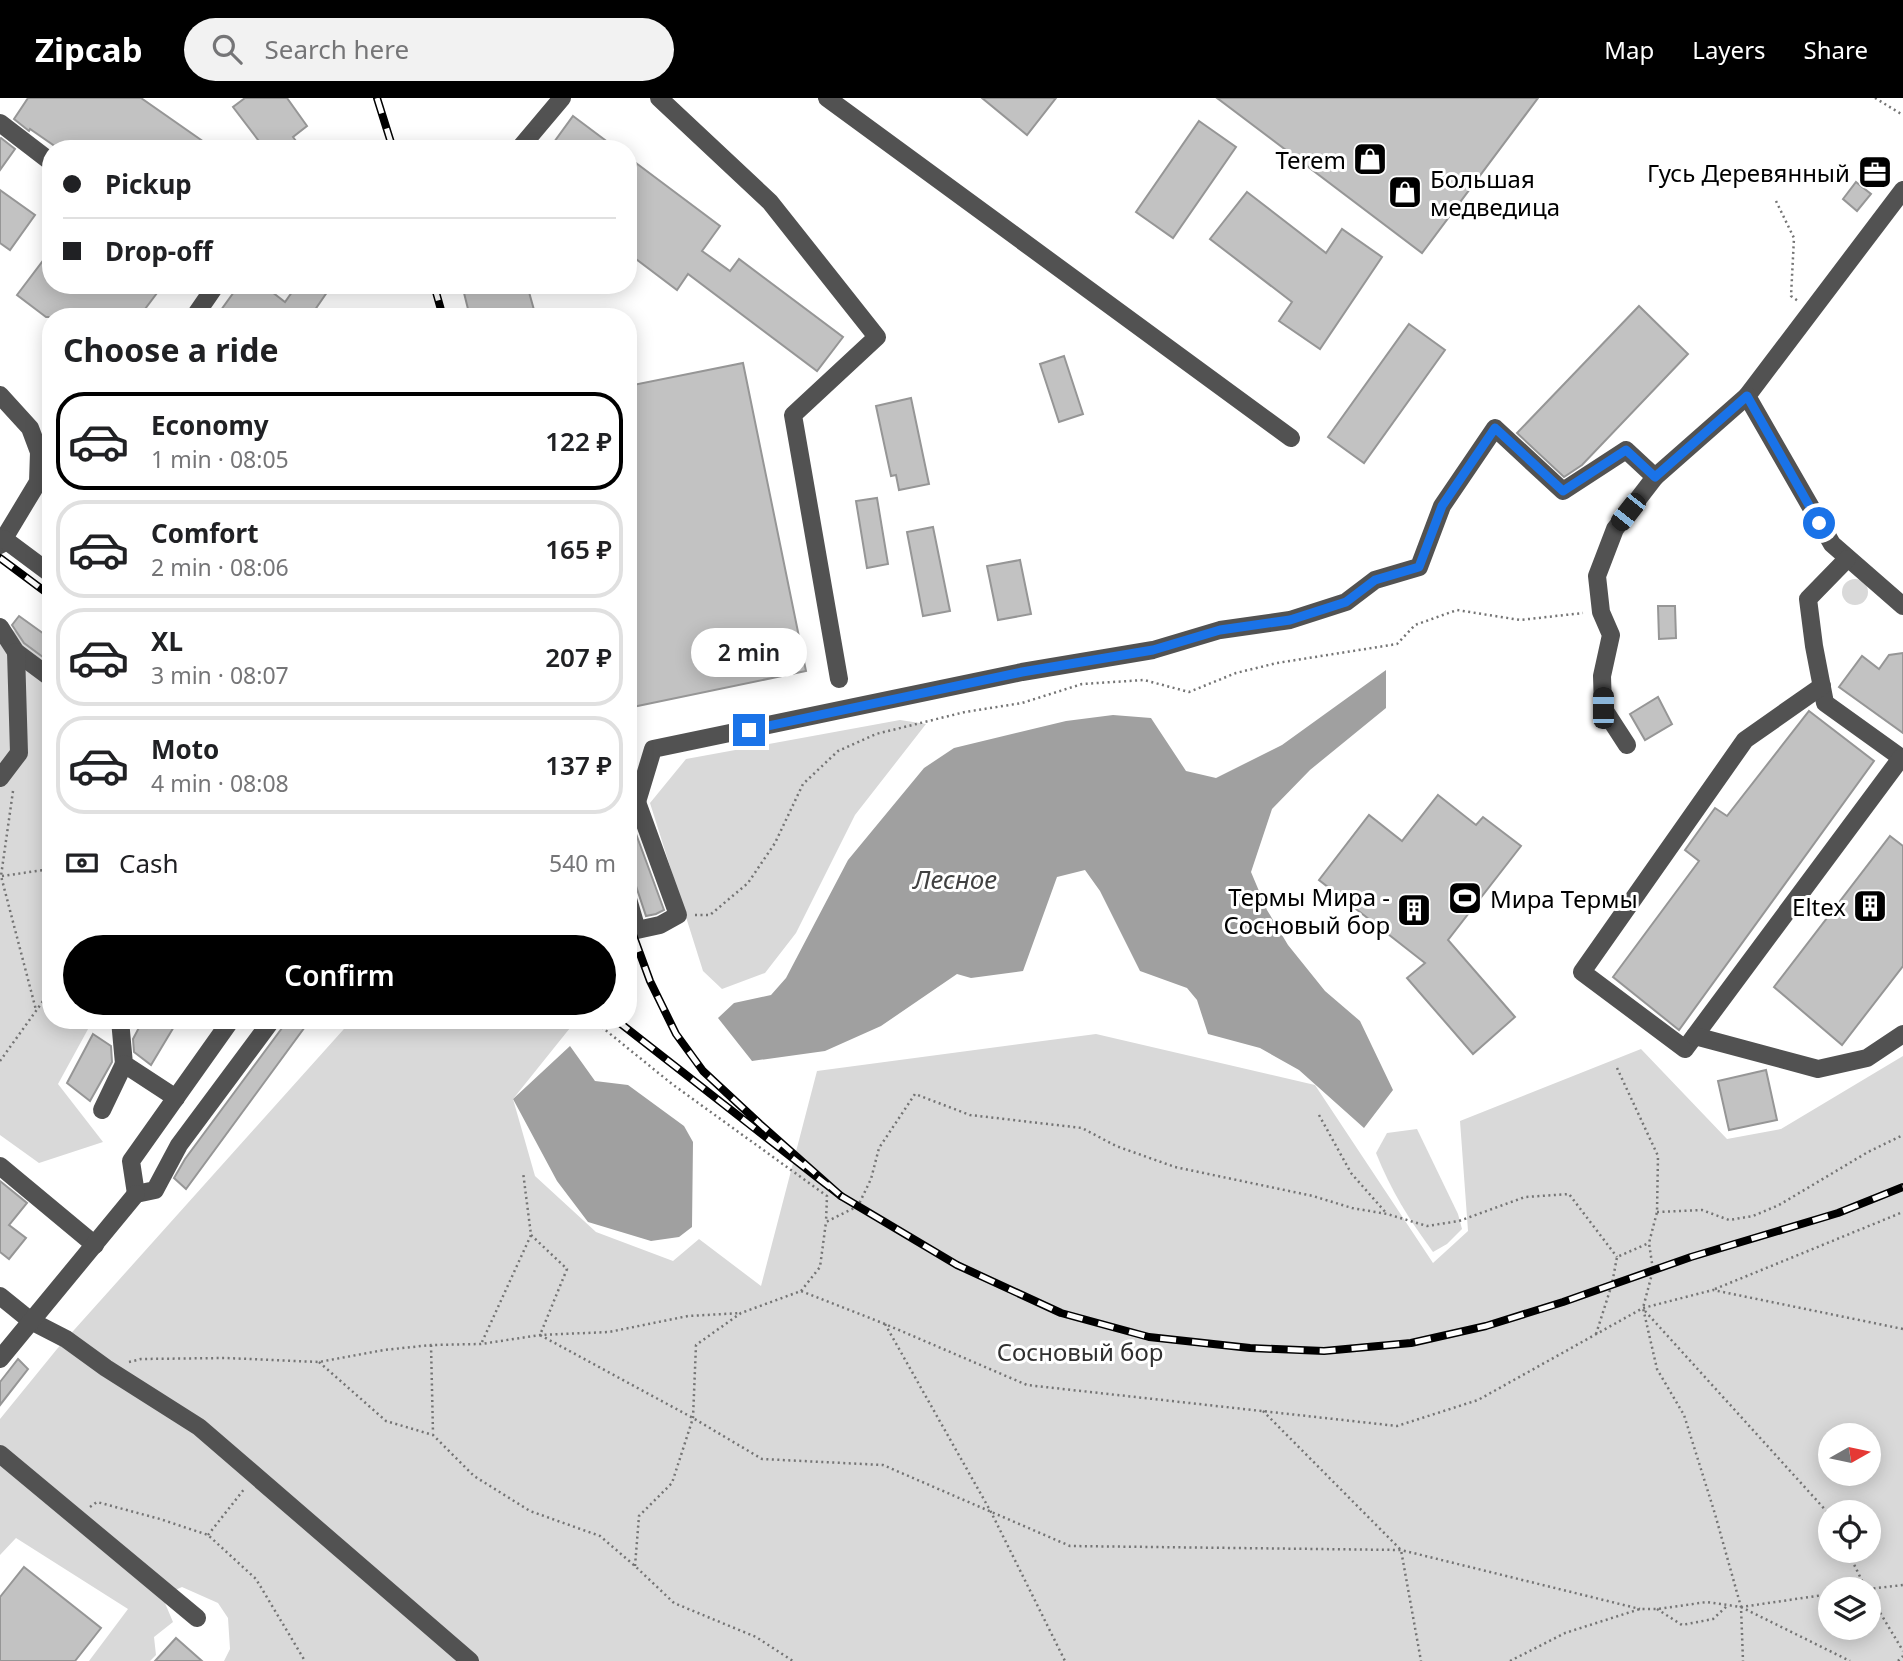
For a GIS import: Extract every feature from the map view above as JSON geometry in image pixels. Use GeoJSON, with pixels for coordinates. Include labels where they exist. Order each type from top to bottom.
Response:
{"type":"FeatureCollection","features":[{"type":"Feature","properties":{"kind":"street"},"geometry":{"type":"LineString","coordinates":[[527,140],[562,98]]}},
{"type":"Feature","properties":{"kind":"street"},"geometry":{"type":"LineString","coordinates":[[659,98],[770,202],[877,337],[793,415],[839,679]]}},
{"type":"Feature","properties":{"kind":"street"},"geometry":{"type":"LineString","coordinates":[[827,98],[1291,438]]}},
{"type":"Feature","properties":{"kind":"street"},"geometry":{"type":"LineString","coordinates":[[0,123],[42,155]]}},
{"type":"Feature","properties":{"kind":"street"},"geometry":{"type":"LineString","coordinates":[[1627,745],[1603,708],[1602,676],[1611,635],[1601,612],[1597,576],[1615,529],[1655,477],[1747,396],[1903,190]]}},
{"type":"Feature","properties":{"kind":"street"},"geometry":{"type":"LineString","coordinates":[[0,396],[30,428],[42,446]]}},
{"type":"Feature","properties":{"kind":"street"},"geometry":{"type":"LineString","coordinates":[[1747,396],[1832,544],[1903,606]]}},
{"type":"Feature","properties":{"kind":"street"},"geometry":{"type":"LineString","coordinates":[[637,791],[653,749],[1022,672],[1153,650],[1220,630],[1290,620],[1346,602],[1375,580],[1419,567],[1442,506],[1495,428],[1563,491],[1626,450],[1655,477]]}},
{"type":"Feature","properties":{"kind":"street"},"geometry":{"type":"LineString","coordinates":[[42,464],[38,482],[2,542],[42,568]]}},
{"type":"Feature","properties":{"kind":"street"},"geometry":{"type":"LineString","coordinates":[[1822,686],[1745,740],[1582,972],[1685,1049],[1902,758],[1825,703],[1808,599],[1847,559]]}},
{"type":"Feature","properties":{"kind":"street"},"geometry":{"type":"LineString","coordinates":[[0,626],[16,652],[42,671]]}},
{"type":"Feature","properties":{"kind":"street"},"geometry":{"type":"LineString","coordinates":[[7,779],[19,753],[16,652]]}},
{"type":"Feature","properties":{"kind":"street"},"geometry":{"type":"LineString","coordinates":[[637,812],[678,915],[660,925],[637,930]]}},
{"type":"Feature","properties":{"kind":"street"},"geometry":{"type":"LineString","coordinates":[[102,1110],[124,1064],[121,1029]]}},
{"type":"Feature","properties":{"kind":"street"},"geometry":{"type":"LineString","coordinates":[[135,1194],[131,1161],[225,1029]]}},
{"type":"Feature","properties":{"kind":"street"},"geometry":{"type":"LineString","coordinates":[[0,1359],[135,1194],[155,1190],[179,1145],[265,1029]]}},
{"type":"Feature","properties":{"kind":"street"},"geometry":{"type":"LineString","coordinates":[[1695,1036],[1818,1069],[1867,1058],[1903,1034]]}},
{"type":"Feature","properties":{"kind":"street"},"geometry":{"type":"LineString","coordinates":[[124,1064],[176,1098]]}},
{"type":"Feature","properties":{"kind":"street"},"geometry":{"type":"LineString","coordinates":[[0,1166],[95,1245]]}},
{"type":"Feature","properties":{"kind":"street"},"geometry":{"type":"LineString","coordinates":[[0,1296],[31,1321],[66,1339],[106,1368],[199,1427],[470,1661]]}},
{"type":"Feature","properties":{"kind":"street"},"geometry":{"type":"LineString","coordinates":[[0,1454],[197,1618]]}},
{"type":"Feature","properties":{"kind":"path"},"geometry":{"type":"LineString","coordinates":[[1875,98],[1903,115]]}},
{"type":"Feature","properties":{"kind":"path"},"geometry":{"type":"LineString","coordinates":[[1776,201],[1794,239],[1791,296],[1812,310]]}},
{"type":"Feature","properties":{"kind":"path"},"geometry":{"type":"LineString","coordinates":[[678,915],[710,915],[748,883],[775,843],[803,784],[838,751],[876,734],[1021,702],[1082,684],[1144,680],[1189,692],[1236,673],[1277,663],[1397,645],[1415,625],[1457,610],[1520,620],[1601,612]]}},
{"type":"Feature","properties":{"kind":"path"},"geometry":{"type":"LineString","coordinates":[[7,779],[0,876],[36,1010]]}},
{"type":"Feature","properties":{"kind":"path"},"geometry":{"type":"LineString","coordinates":[[0,876],[42,870]]}},
{"type":"Feature","properties":{"kind":"path"},"geometry":{"type":"LineString","coordinates":[[0,1061],[42,1002]]}},
{"type":"Feature","properties":{"kind":"path"},"geometry":{"type":"LineString","coordinates":[[604,1029],[672,1084],[827,1196],[820,1267],[801,1291],[741,1313],[696,1345],[693,1418],[672,1483],[639,1516],[635,1566]]}},
{"type":"Feature","properties":{"kind":"path"},"geometry":{"type":"LineString","coordinates":[[1617,1068],[1658,1156],[1657,1212],[1649,1243],[1653,1270],[1643,1308],[1657,1369],[1684,1415],[1715,1514],[1741,1607],[1743,1661]]}},
{"type":"Feature","properties":{"kind":"path"},"geometry":{"type":"LineString","coordinates":[[826,1222],[858,1206],[871,1179],[879,1148],[915,1094],[970,1115],[1082,1128],[1116,1146],[1175,1167],[1313,1196],[1352,1208],[1387,1213],[1427,1226],[1459,1221],[1525,1197],[1569,1194],[1617,1257],[1612,1284],[1596,1334]]}},
{"type":"Feature","properties":{"kind":"path"},"geometry":{"type":"LineString","coordinates":[[1320,1115],[1351,1174],[1387,1213]]}},
{"type":"Feature","properties":{"kind":"path"},"geometry":{"type":"LineString","coordinates":[[1657,1212],[1702,1210],[1729,1220],[1753,1216],[1779,1205],[1868,1152],[1903,1135]]}},
{"type":"Feature","properties":{"kind":"path"},"geometry":{"type":"LineString","coordinates":[[481,1344],[531,1235],[523,1172]]}},
{"type":"Feature","properties":{"kind":"path"},"geometry":{"type":"LineString","coordinates":[[801,1291],[1027,1385],[1397,1426],[1479,1401],[1643,1308],[1713,1290],[1903,1212]]}},
{"type":"Feature","properties":{"kind":"path"},"geometry":{"type":"LineString","coordinates":[[531,1235],[567,1269],[541,1335]]}},
{"type":"Feature","properties":{"kind":"path"},"geometry":{"type":"LineString","coordinates":[[1617,1257],[1649,1243]]}},
{"type":"Feature","properties":{"kind":"path"},"geometry":{"type":"LineString","coordinates":[[1713,1290],[1903,1329]]}},
{"type":"Feature","properties":{"kind":"path"},"geometry":{"type":"LineString","coordinates":[[1643,1308],[1818,1502]]}},
{"type":"Feature","properties":{"kind":"path"},"geometry":{"type":"LineString","coordinates":[[106,1368],[141,1359],[226,1358],[319,1362],[384,1350],[481,1344],[541,1335],[608,1332],[688,1315],[741,1313]]}},
{"type":"Feature","properties":{"kind":"path"},"geometry":{"type":"LineString","coordinates":[[885,1324],[991,1512],[1065,1661]]}},
{"type":"Feature","properties":{"kind":"path"},"geometry":{"type":"LineString","coordinates":[[541,1335],[762,1459],[883,1465],[1070,1546],[1401,1550],[1640,1609],[1707,1602],[1741,1607],[1818,1596]]}},
{"type":"Feature","properties":{"kind":"path"},"geometry":{"type":"LineString","coordinates":[[431,1345],[433,1435]]}},
{"type":"Feature","properties":{"kind":"path"},"geometry":{"type":"LineString","coordinates":[[319,1362],[386,1421],[433,1435],[474,1476],[530,1511],[600,1536],[674,1603],[756,1637],[793,1661]]}},
{"type":"Feature","properties":{"kind":"path"},"geometry":{"type":"LineString","coordinates":[[1263,1411],[1401,1550],[1421,1661]]}},
{"type":"Feature","properties":{"kind":"path"},"geometry":{"type":"LineString","coordinates":[[208,1535],[255,1475]]}},
{"type":"Feature","properties":{"kind":"path"},"geometry":{"type":"LineString","coordinates":[[75,1517],[97,1502],[208,1535],[256,1579],[302,1660]]}},
{"type":"Feature","properties":{"kind":"path"},"geometry":{"type":"LineString","coordinates":[[1881,1587],[1903,1585]]}},
{"type":"Feature","properties":{"kind":"path"},"geometry":{"type":"LineString","coordinates":[[1657,1609],[1682,1625],[1713,1619],[1727,1606]]}},
{"type":"Feature","properties":{"kind":"path"},"geometry":{"type":"LineString","coordinates":[[1741,1607],[1850,1661]]}},
{"type":"Feature","properties":{"kind":"path"},"geometry":{"type":"LineString","coordinates":[[1510,1661],[1565,1633],[1640,1609]]}},
{"type":"Feature","properties":{"kind":"path"},"geometry":{"type":"LineString","coordinates":[[1881,1614],[1903,1651]]}},
{"type":"Feature","properties":{"kind":"path"},"geometry":{"type":"LineString","coordinates":[[1898,1661],[1903,1656]]}},
{"type":"Feature","properties":{"kind":"green space"},"geometry":{"type":"Polygon","coordinates":[[[1855,579],[1864,583],[1868,592],[1864,601],[1855,605],[1846,601],[1842,592],[1846,583],[1855,579]]]}},
{"type":"Feature","properties":{"kind":"green space"},"geometry":{"type":"Polygon","coordinates":[[[0,621],[42,651],[42,1029],[88,1029],[58,1084],[103,1142],[39,1163],[0,1135],[0,621]]]}},
{"type":"Feature","properties":{"kind":"green space"},"geometry":{"type":"Polygon","coordinates":[[[900,720],[926,724],[855,815],[796,933],[765,973],[722,989],[703,971],[650,803],[686,759],[900,720]]]}},
{"type":"Feature","properties":{"kind":"green space","name":"Сосновый бор"},"geometry":{"type":"Polygon","coordinates":[[[344,1029],[569,1029],[513,1099],[535,1176],[596,1232],[673,1261],[699,1239],[761,1286],[817,1071],[1096,1034],[1315,1085],[1433,1263],[1468,1231],[1460,1121],[1641,1049],[1727,1139],[1781,1129],[1903,1056],[1903,1661],[224,1661],[230,1649],[228,1618],[218,1603],[182,1587],[162,1596],[173,1622],[154,1637],[156,1655],[150,1661],[89,1661],[128,1609],[16,1538],[0,1555],[0,1419],[57,1349],[344,1029]]]}},
{"type":"Feature","properties":{"kind":"green space"},"geometry":{"type":"Polygon","coordinates":[[[1417,1129],[1458,1214],[1462,1229],[1447,1244],[1433,1252],[1401,1204],[1376,1153],[1387,1133],[1417,1129]]]}},
{"type":"Feature","properties":{"kind":"water","name":"Лесное"},"geometry":{"type":"Polygon","coordinates":[[[1386,670],[1386,708],[1310,770],[1272,809],[1251,872],[1267,910],[1288,945],[1325,991],[1360,1021],[1393,1090],[1364,1128],[1299,1070],[1260,1048],[1208,1034],[1197,1000],[1187,988],[1140,971],[1100,891],[1085,870],[1057,877],[1023,971],[971,978],[957,974],[881,1026],[825,1051],[752,1061],[718,1018],[734,1003],[771,995],[786,978],[848,860],[924,768],[954,748],[1066,721],[1113,715],[1151,718],[1186,771],[1216,778],[1282,745],[1386,670]]]}},
{"type":"Feature","properties":{"kind":"water"},"geometry":{"type":"Polygon","coordinates":[[[570,1046],[595,1081],[628,1085],[684,1126],[693,1142],[692,1227],[679,1237],[651,1241],[588,1222],[557,1181],[513,1099],[570,1046]]]}},
{"type":"Feature","properties":{"kind":"building"},"geometry":{"type":"Polygon","coordinates":[[[28,98],[141,98],[201,140],[46,140],[14,119],[28,98]]]}},
{"type":"Feature","properties":{"kind":"building"},"geometry":{"type":"Polygon","coordinates":[[[245,98],[287,98],[307,126],[293,137],[295,140],[258,140],[233,107],[245,98]]]}},
{"type":"Feature","properties":{"kind":"building"},"geometry":{"type":"Polygon","coordinates":[[[982,98],[1056,98],[1027,135],[982,98]]]}},
{"type":"Feature","properties":{"kind":"building","name":"Большая медведица"},"geometry":{"type":"Polygon","coordinates":[[[1217,98],[1538,98],[1422,253],[1217,98]]]}},
{"type":"Feature","properties":{"kind":"building"},"geometry":{"type":"Polygon","coordinates":[[[573,116],[605,140],[556,140],[573,116]]]}},
{"type":"Feature","properties":{"kind":"building"},"geometry":{"type":"Polygon","coordinates":[[[1199,121],[1236,147],[1173,238],[1136,212],[1199,121]]]}},
{"type":"Feature","properties":{"kind":"building"},"geometry":{"type":"Polygon","coordinates":[[[0,139],[15,149],[0,170],[0,139]]]}},
{"type":"Feature","properties":{"kind":"building"},"geometry":{"type":"Polygon","coordinates":[[[637,164],[720,226],[702,251],[730,271],[739,259],[843,337],[817,371],[688,274],[677,290],[637,260],[637,164]]]}},
{"type":"Feature","properties":{"kind":"building"},"geometry":{"type":"Polygon","coordinates":[[[1856,182],[1871,194],[1857,211],[1843,199],[1856,182]]]}},
{"type":"Feature","properties":{"kind":"building"},"geometry":{"type":"Polygon","coordinates":[[[0,190],[35,215],[10,250],[0,243],[0,190]]]}},
{"type":"Feature","properties":{"kind":"building"},"geometry":{"type":"Polygon","coordinates":[[[1247,192],[1326,253],[1342,229],[1382,257],[1320,349],[1279,321],[1292,302],[1210,239],[1247,192]]]}},
{"type":"Feature","properties":{"kind":"building"},"geometry":{"type":"Polygon","coordinates":[[[42,262],[42,294],[156,294],[146,308],[42,308],[42,314],[17,295],[42,262]]]}},
{"type":"Feature","properties":{"kind":"building"},"geometry":{"type":"Polygon","coordinates":[[[233,294],[275,294],[285,302],[291,294],[326,294],[316,308],[222,308],[233,294]]]}},
{"type":"Feature","properties":{"kind":"building"},"geometry":{"type":"Polygon","coordinates":[[[464,294],[530,294],[533,308],[468,308],[464,294]]]}},
{"type":"Feature","properties":{"kind":"building"},"geometry":{"type":"Polygon","coordinates":[[[1639,306],[1688,354],[1582,465],[1564,477],[1517,433],[1639,306]]]}},
{"type":"Feature","properties":{"kind":"building"},"geometry":{"type":"Polygon","coordinates":[[[1409,324],[1445,350],[1364,463],[1328,437],[1409,324]]]}},
{"type":"Feature","properties":{"kind":"building"},"geometry":{"type":"Polygon","coordinates":[[[1064,356],[1083,414],[1059,422],[1040,364],[1064,356]]]}},
{"type":"Feature","properties":{"kind":"building"},"geometry":{"type":"Polygon","coordinates":[[[743,363],[806,671],[637,706],[637,384],[743,363]]]}},
{"type":"Feature","properties":{"kind":"building"},"geometry":{"type":"Polygon","coordinates":[[[911,398],[929,484],[899,490],[896,475],[891,476],[876,406],[911,398]]]}},
{"type":"Feature","properties":{"kind":"building"},"geometry":{"type":"Polygon","coordinates":[[[877,498],[888,564],[867,568],[856,501],[877,498]]]}},
{"type":"Feature","properties":{"kind":"building"},"geometry":{"type":"Polygon","coordinates":[[[933,527],[950,611],[923,616],[907,532],[933,527]]]}},
{"type":"Feature","properties":{"kind":"building"},"geometry":{"type":"Polygon","coordinates":[[[1020,560],[1031,614],[998,620],[987,566],[1020,560]]]}},
{"type":"Feature","properties":{"kind":"building"},"geometry":{"type":"Polygon","coordinates":[[[1658,606],[1675,606],[1676,638],[1659,639],[1658,606]]]}},
{"type":"Feature","properties":{"kind":"building"},"geometry":{"type":"Polygon","coordinates":[[[19,616],[42,633],[42,656],[24,643],[12,625],[19,616]]]}},
{"type":"Feature","properties":{"kind":"building"},"geometry":{"type":"Polygon","coordinates":[[[1903,653],[1903,733],[1839,687],[1862,656],[1879,669],[1889,655],[1903,653]]]}},
{"type":"Feature","properties":{"kind":"building"},"geometry":{"type":"Polygon","coordinates":[[[1658,697],[1672,724],[1645,740],[1630,714],[1658,697]]]}},
{"type":"Feature","properties":{"kind":"building"},"geometry":{"type":"Polygon","coordinates":[[[1809,711],[1874,761],[1679,1030],[1613,977],[1699,861],[1685,850],[1715,808],[1727,816],[1809,711]]]}},
{"type":"Feature","properties":{"kind":"building","name":"Термы Мира - Сосновый бор"},"geometry":{"type":"Polygon","coordinates":[[[1438,795],[1476,825],[1483,817],[1521,846],[1448,940],[1515,1017],[1473,1054],[1407,978],[1425,963],[1319,880],[1369,815],[1402,841],[1438,795]]]}},
{"type":"Feature","properties":{"kind":"building"},"geometry":{"type":"Polygon","coordinates":[[[637,836],[664,910],[646,916],[637,889],[637,836]]]}},
{"type":"Feature","properties":{"kind":"building","name":"Eltex"},"geometry":{"type":"Polygon","coordinates":[[[1890,836],[1903,846],[1903,966],[1842,1045],[1774,987],[1890,836]]]}},
{"type":"Feature","properties":{"kind":"building"},"geometry":{"type":"Polygon","coordinates":[[[138,1029],[173,1029],[151,1065],[134,1052],[133,1039],[138,1029]]]}},
{"type":"Feature","properties":{"kind":"building"},"geometry":{"type":"Polygon","coordinates":[[[281,1029],[303,1029],[186,1189],[174,1178],[185,1159],[281,1029]]]}},
{"type":"Feature","properties":{"kind":"building"},"geometry":{"type":"Polygon","coordinates":[[[93,1034],[111,1046],[112,1062],[90,1101],[67,1083],[93,1034]]]}},
{"type":"Feature","properties":{"kind":"building"},"geometry":{"type":"Polygon","coordinates":[[[1766,1070],[1777,1120],[1729,1130],[1718,1081],[1766,1070]]]}},
{"type":"Feature","properties":{"kind":"building"},"geometry":{"type":"Polygon","coordinates":[[[0,1181],[27,1203],[9,1225],[26,1238],[9,1259],[0,1252],[0,1181]]]}},
{"type":"Feature","properties":{"kind":"building"},"geometry":{"type":"Polygon","coordinates":[[[18,1359],[28,1369],[0,1405],[0,1382],[18,1359]]]}},
{"type":"Feature","properties":{"kind":"building"},"geometry":{"type":"Polygon","coordinates":[[[24,1567],[101,1628],[75,1661],[0,1661],[0,1597],[24,1567]]]}},
{"type":"Feature","properties":{"kind":"building"},"geometry":{"type":"Polygon","coordinates":[[[176,1638],[202,1661],[155,1661],[176,1638]]]}},
{"type":"Feature","properties":{"kind":"railway"},"geometry":{"type":"LineString","coordinates":[[377,98],[390,140]]}},
{"type":"Feature","properties":{"kind":"railway"},"geometry":{"type":"LineString","coordinates":[[437,294],[440,308]]}},
{"type":"Feature","properties":{"kind":"railway"},"geometry":{"type":"LineString","coordinates":[[0,558],[42,589]]}},
{"type":"Feature","properties":{"kind":"railway"},"geometry":{"type":"LineString","coordinates":[[628,1029],[841,1196],[703,1071],[676,1034],[650,981],[637,946]]}},
{"type":"Feature","properties":{"kind":"railway"},"geometry":{"type":"LineString","coordinates":[[841,1196],[957,1265],[1061,1313],[1149,1337],[1250,1348],[1324,1351],[1411,1343],[1486,1326],[1691,1257],[1838,1213],[1903,1187]]}},
{"type":"Feature","properties":{"kind":"place","name":"Terem"},"geometry":{"type":"Point","coordinates":[1370,159]}},
{"type":"Feature","properties":{"kind":"place","name":"Гусь Деревянный"},"geometry":{"type":"Point","coordinates":[1875,172]}},
{"type":"Feature","properties":{"kind":"place","name":"Большая медведица"},"geometry":{"type":"Point","coordinates":[1405,192]}},
{"type":"Feature","properties":{"kind":"place","name":"Мира Термы"},"geometry":{"type":"Point","coordinates":[1465,898]}},
{"type":"Feature","properties":{"kind":"place","name":"Eltex"},"geometry":{"type":"Point","coordinates":[1870,906]}},
{"type":"Feature","properties":{"kind":"place","name":"Термы Мира - Сосновый бор"},"geometry":{"type":"Point","coordinates":[1414,910]}},
{"type":"Feature","properties":{"kind":"route"},"geometry":{"type":"LineString","coordinates":[[749,730],[1022,672],[1153,650],[1220,630],[1290,620],[1346,602],[1375,580],[1419,567],[1442,506],[1495,428],[1563,491],[1626,450],[1655,477],[1747,396],[1819,523]]}}]}
